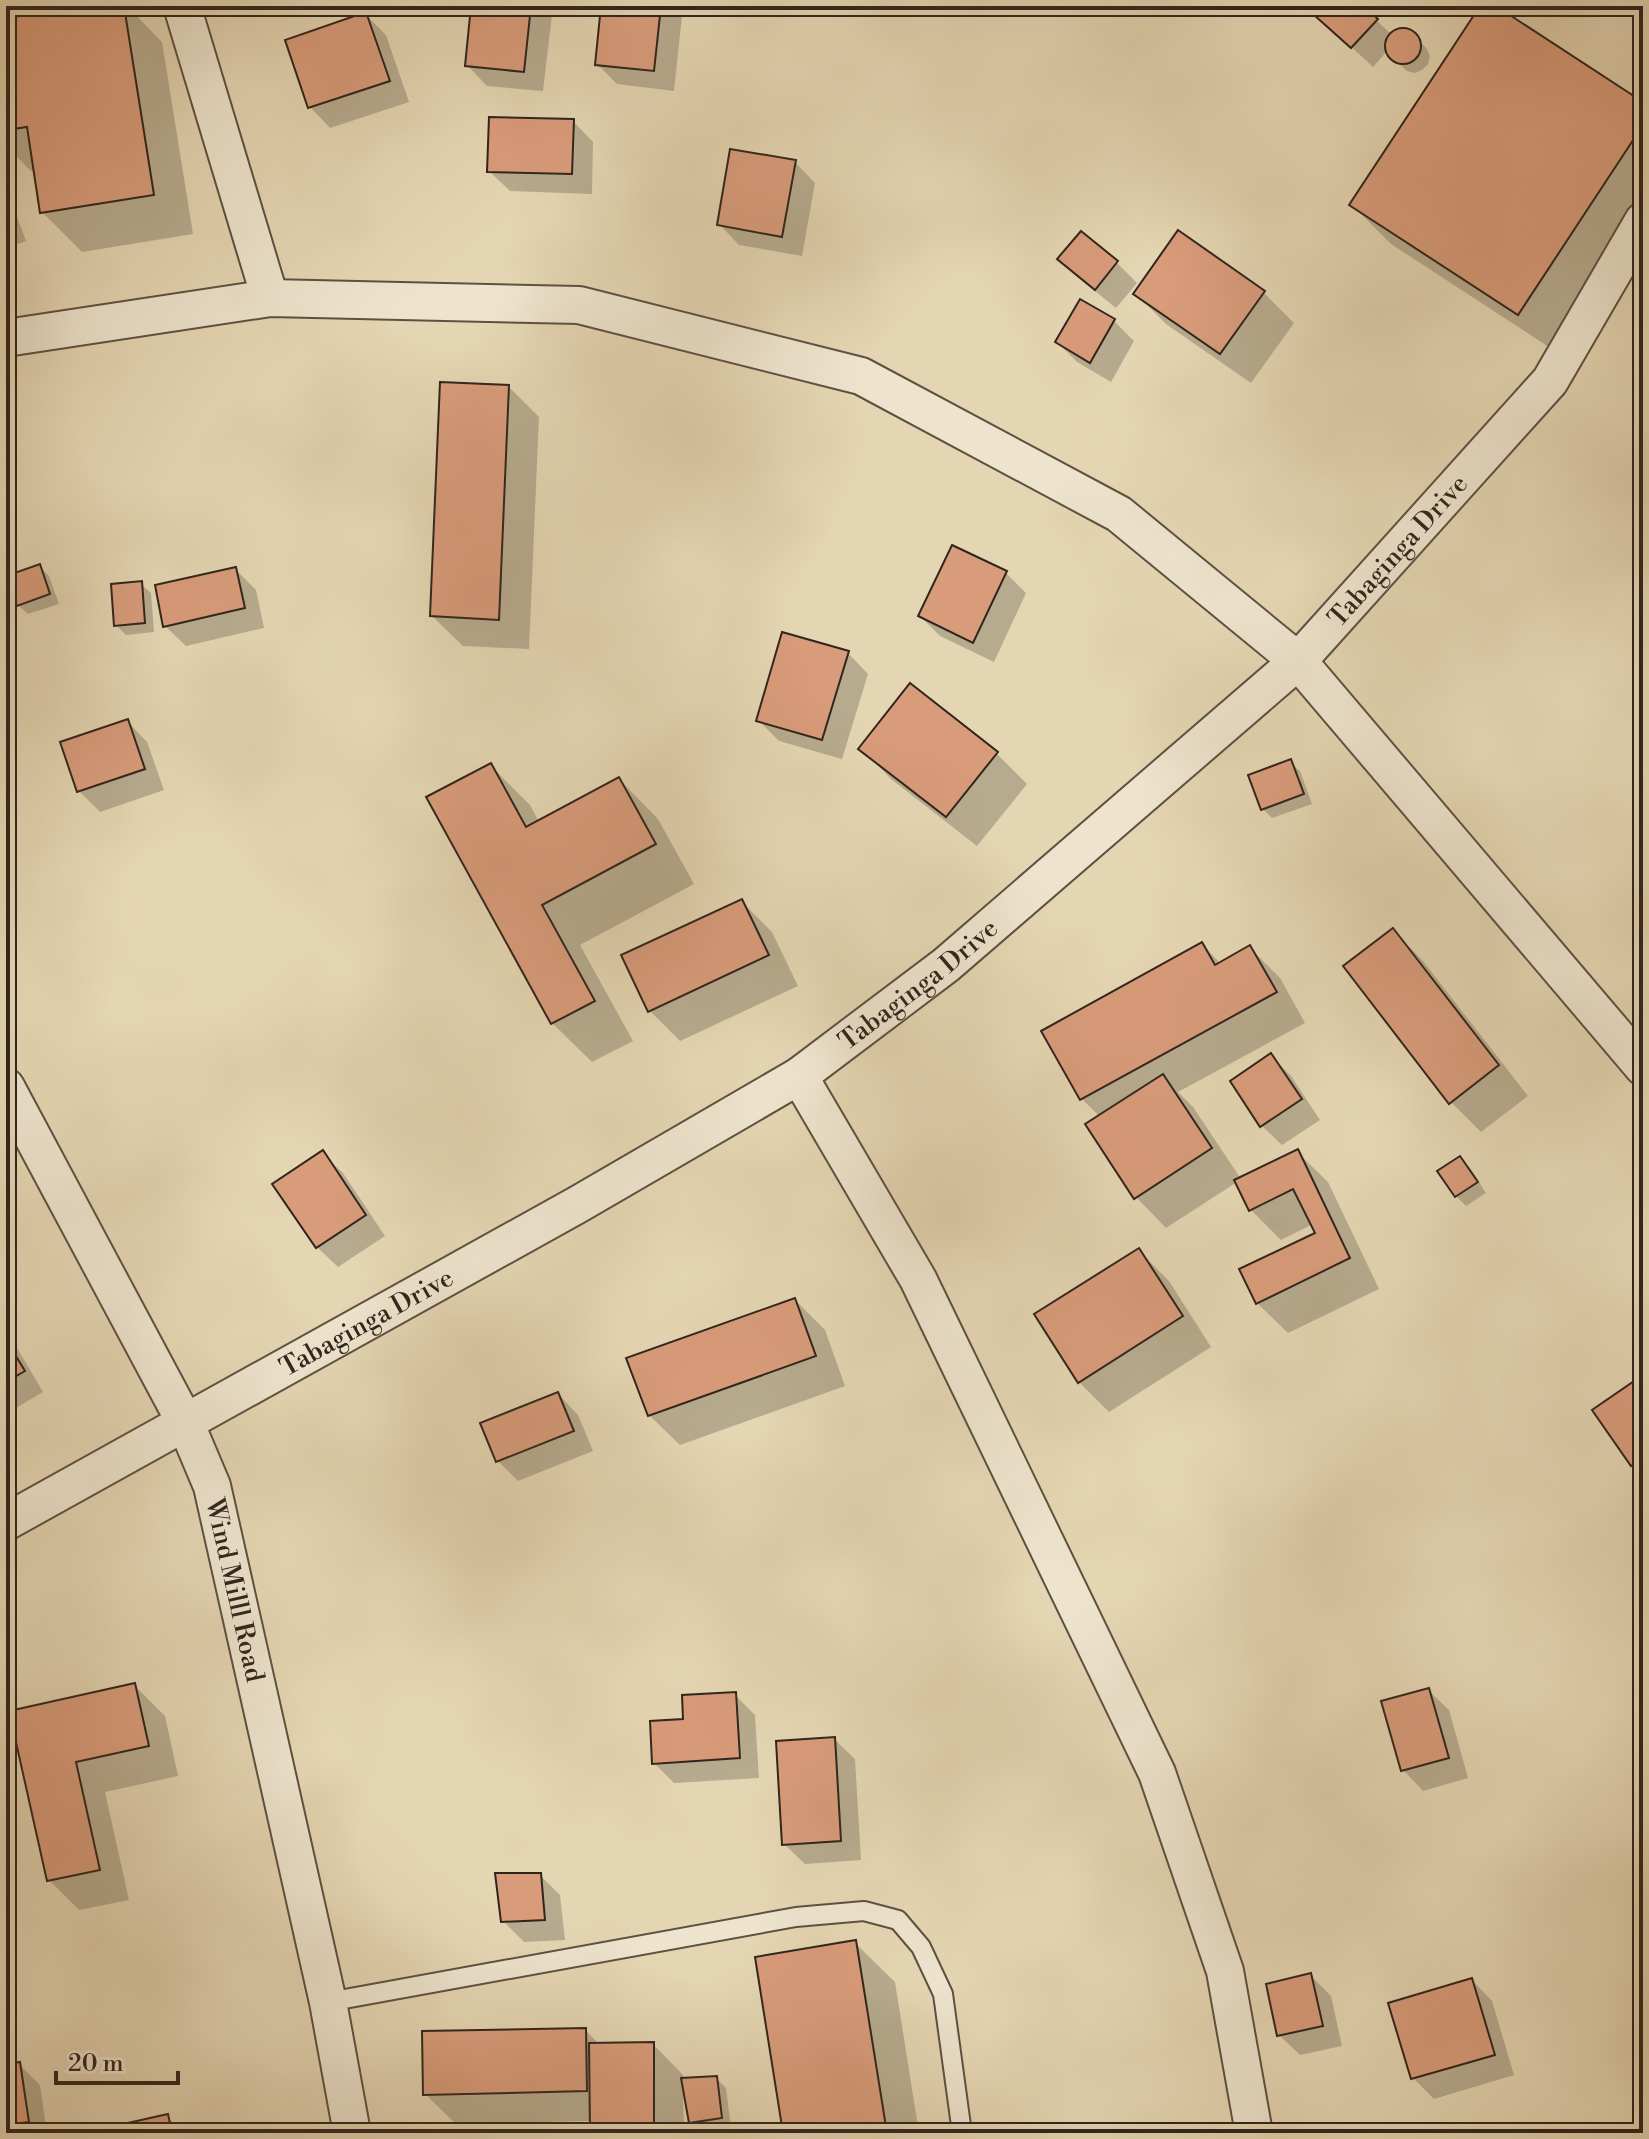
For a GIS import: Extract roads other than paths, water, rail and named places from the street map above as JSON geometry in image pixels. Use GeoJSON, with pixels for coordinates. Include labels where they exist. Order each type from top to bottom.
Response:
{"type":"FeatureCollection","features":[{"type":"Feature","properties":{"kind":"street"},"geometry":{"type":"LineString","coordinates":[[182,6],[270,298]]}},
{"type":"Feature","properties":{"kind":"street","name":"Tabaginga Drive"},"geometry":{"type":"LineString","coordinates":[[6,1522],[577,1205],[799,1076],[946,965],[1298,661],[1550,381],[1643,221]]}},
{"type":"Feature","properties":{"kind":"street"},"geometry":{"type":"LineString","coordinates":[[6,338],[270,298],[579,305],[861,376],[1119,514],[1298,661],[1643,1067]]}},
{"type":"Feature","properties":{"kind":"street"},"geometry":{"type":"LineString","coordinates":[[799,1076],[918,1279],[1157,1773],[1225,1971],[1254,2133]]}},
{"type":"Feature","properties":{"kind":"street","name":"Wind Milll Road"},"geometry":{"type":"LineString","coordinates":[[6,1087],[185,1422],[212,1486],[328,2002],[352,2133]]}},
{"type":"Feature","properties":{"kind":"lane"},"geometry":{"type":"LineString","coordinates":[[328,2002],[796,1917],[864,1911],[898,1920],[921,1947],[943,1994],[962,2133]]}}]}
